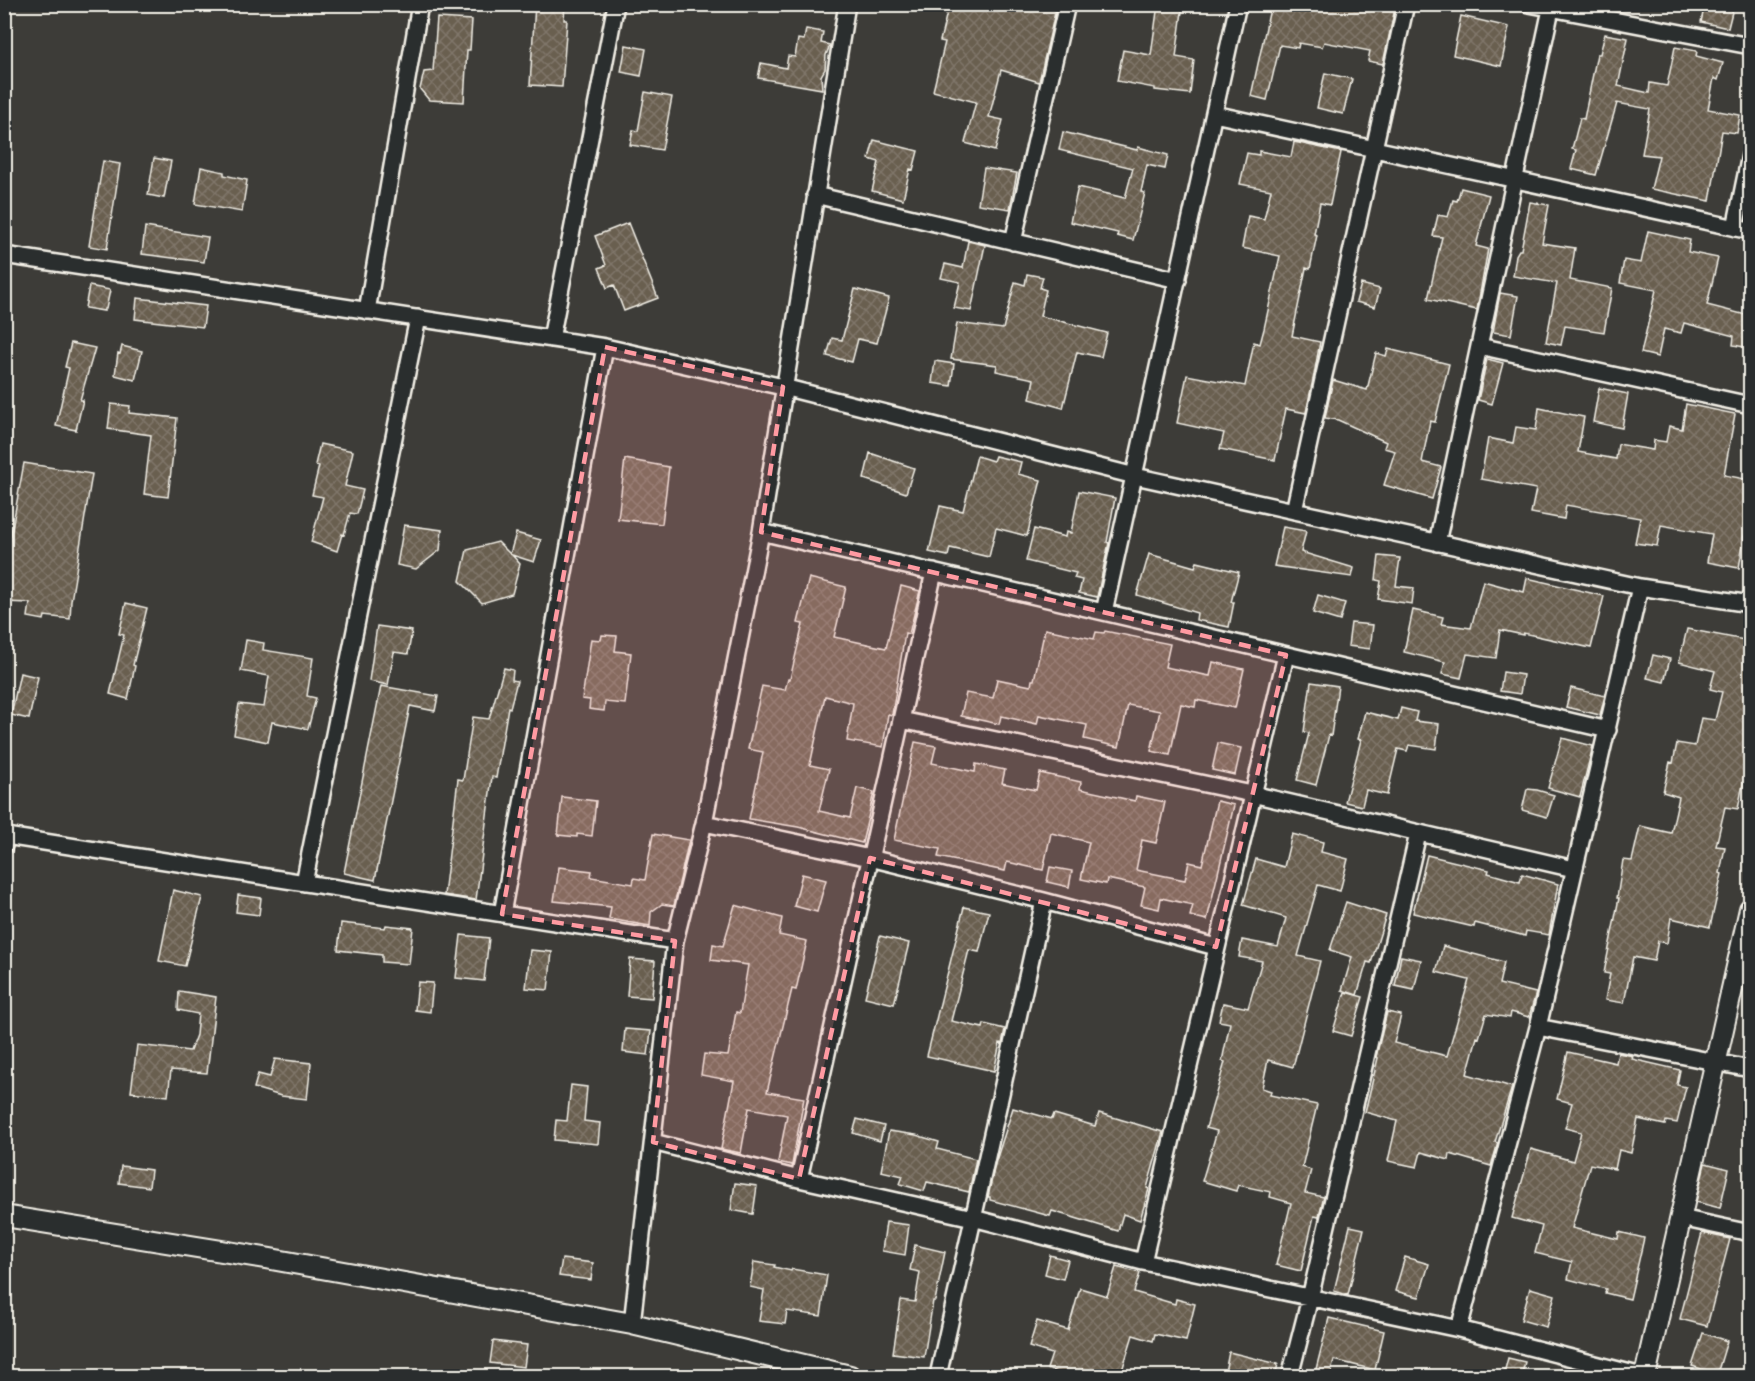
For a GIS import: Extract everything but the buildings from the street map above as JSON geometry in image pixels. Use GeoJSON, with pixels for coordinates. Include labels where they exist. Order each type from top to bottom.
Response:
{"type":"FeatureCollection","features":[{"type":"Feature","properties":{"kind":"street"},"geometry":{"type":"LineString","coordinates":[[367,311],[420,4]]}},
{"type":"Feature","properties":{"kind":"street"},"geometry":{"type":"LineString","coordinates":[[551,339],[616,4]]}},
{"type":"Feature","properties":{"kind":"street"},"geometry":{"type":"LineString","coordinates":[[632,1324],[675,940],[704,823],[761,532],[847,4]]}},
{"type":"Feature","properties":{"kind":"street"},"geometry":{"type":"LineString","coordinates":[[1013,242],[1067,4]]}},
{"type":"Feature","properties":{"kind":"street"},"geometry":{"type":"LineString","coordinates":[[1104,612],[1238,4]]}},
{"type":"Feature","properties":{"kind":"street"},"geometry":{"type":"LineString","coordinates":[[1294,510],[1406,4]]}},
{"type":"Feature","properties":{"kind":"street"},"geometry":{"type":"LineString","coordinates":[[1529,4],[1750,46]]}},
{"type":"Feature","properties":{"kind":"street"},"geometry":{"type":"LineString","coordinates":[[1437,543],[1551,9]]}},
{"type":"Feature","properties":{"kind":"street"},"geometry":{"type":"LineString","coordinates":[[1214,114],[1750,231]]}},
{"type":"Feature","properties":{"kind":"street"},"geometry":{"type":"LineString","coordinates":[[1735,228],[1750,154]]}},
{"type":"Feature","properties":{"kind":"street"},"geometry":{"type":"LineString","coordinates":[[815,195],[1178,280]]}},
{"type":"Feature","properties":{"kind":"street"},"geometry":{"type":"LineString","coordinates":[[4,255],[605,347],[783,387],[1135,476],[1640,587],[1750,604]]}},
{"type":"Feature","properties":{"kind":"street"},"geometry":{"type":"LineString","coordinates":[[304,883],[418,318]]}},
{"type":"Feature","properties":{"kind":"street"},"geometry":{"type":"LineString","coordinates":[[1479,346],[1750,405]]}},
{"type":"Feature","properties":{"kind":"street"},"geometry":{"type":"LineString","coordinates":[[501,914],[605,347]]}},
{"type":"Feature","properties":{"kind":"street"},"geometry":{"type":"LineString","coordinates":[[761,532],[1608,730]]}},
{"type":"Feature","properties":{"kind":"street"},"geometry":{"type":"LineString","coordinates":[[799,1179],[934,572]]}},
{"type":"Feature","properties":{"kind":"street"},"geometry":{"type":"LineString","coordinates":[[1459,1329],[1538,1027],[1640,587]]}},
{"type":"Feature","properties":{"kind":"street"},"geometry":{"type":"LineString","coordinates":[[1143,1262],[1286,655]]}},
{"type":"Feature","properties":{"kind":"street"},"geometry":{"type":"LineString","coordinates":[[900,720],[1252,794],[1574,869]]}},
{"type":"Feature","properties":{"kind":"street"},"geometry":{"type":"LineString","coordinates":[[704,823],[870,858],[1216,947]]}},
{"type":"Feature","properties":{"kind":"street"},"geometry":{"type":"LineString","coordinates":[[1290,1377],[1418,834]]}},
{"type":"Feature","properties":{"kind":"street"},"geometry":{"type":"LineString","coordinates":[[4,846],[6,836],[675,940]]}},
{"type":"Feature","properties":{"kind":"street"},"geometry":{"type":"LineString","coordinates":[[938,1377],[1044,901]]}},
{"type":"Feature","properties":{"kind":"street"},"geometry":{"type":"LineString","coordinates":[[653,1142],[799,1179],[973,1218],[1143,1262],[1459,1329],[1643,1377],[1750,909]]}},
{"type":"Feature","properties":{"kind":"street"},"geometry":{"type":"LineString","coordinates":[[1538,1027],[1716,1060],[1750,1069]]}},
{"type":"Feature","properties":{"kind":"street"},"geometry":{"type":"LineString","coordinates":[[4,1215],[271,1259],[632,1324],[850,1377]]}},
{"type":"Feature","properties":{"kind":"street"},"geometry":{"type":"LineString","coordinates":[[1681,1218],[1750,1233]]}},
{"type":"Feature","properties":{"kind":"highlighted area"},"geometry":{"type":"Polygon","coordinates":[[[605,347],[783,387],[761,532],[1286,655],[1216,947],[870,858],[799,1179],[653,1142],[675,941],[502,914],[605,347]]]}}]}
